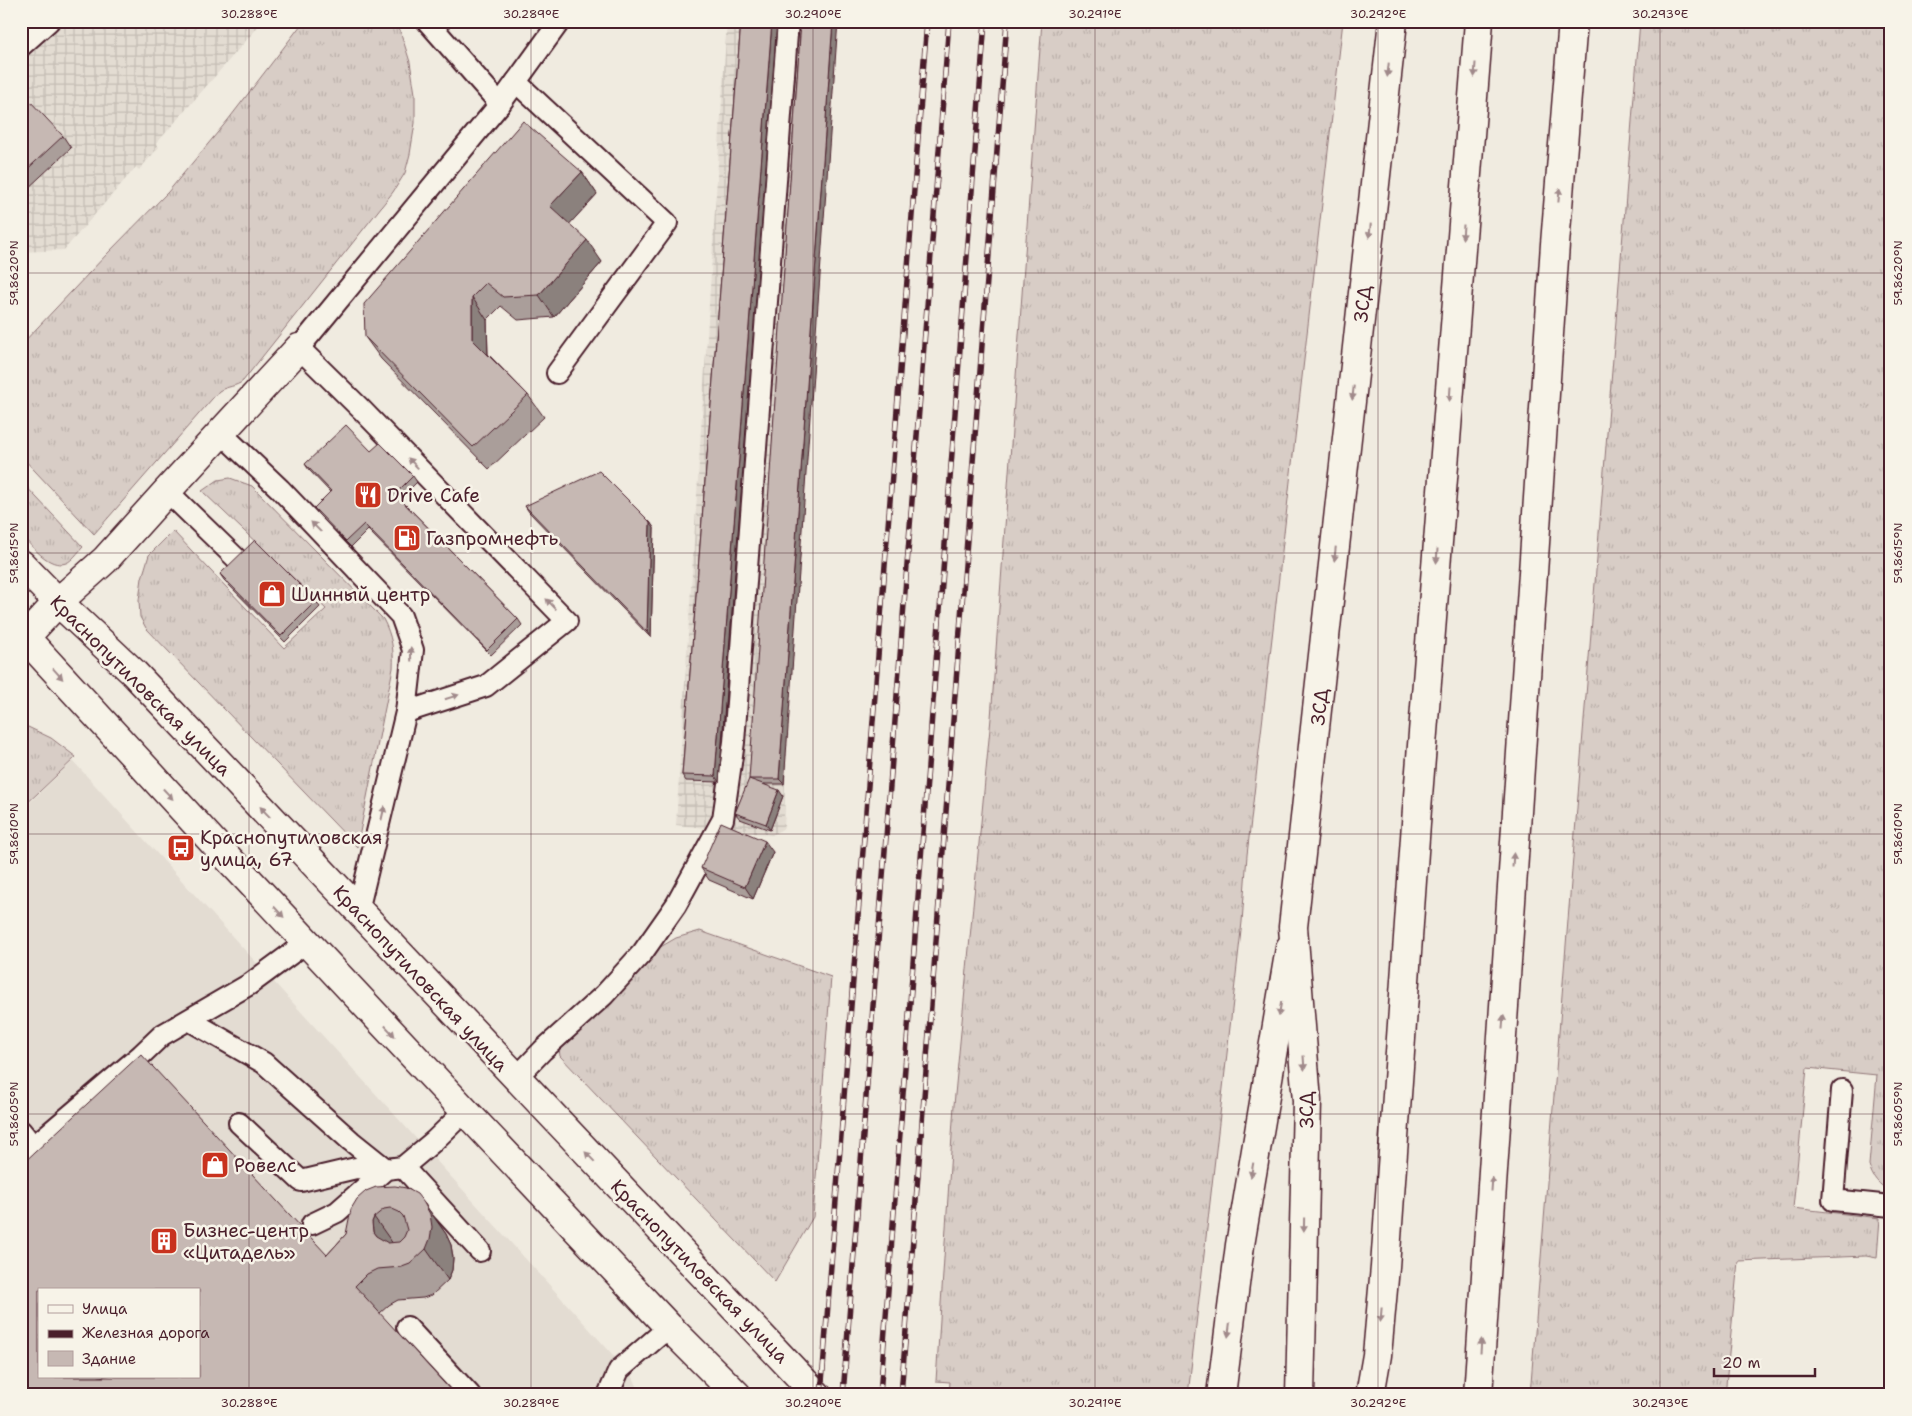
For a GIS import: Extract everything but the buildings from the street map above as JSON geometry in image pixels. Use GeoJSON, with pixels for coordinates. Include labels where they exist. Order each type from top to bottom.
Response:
{"type":"FeatureCollection","features":[{"type":"Feature","properties":{"kind":"main road","name":"ЗСД"},"geometry":{"type":"LineString","coordinates":[[1300,1395],[1307,1101],[1294,927],[1393,21]]}},
{"type":"Feature","properties":{"kind":"main road"},"geometry":{"type":"LineString","coordinates":[[1370,1395],[1377,1355],[1386,1267],[1416,829],[1479,21]]}},
{"type":"Feature","properties":{"kind":"main road"},"geometry":{"type":"LineString","coordinates":[[1478,1395],[1555,244],[1573,21]]}},
{"type":"Feature","properties":{"kind":"main road"},"geometry":{"type":"LineString","coordinates":[[299,348],[106,560],[58,602],[23,638],[465,1111],[669,1327],[737,1395]]}},
{"type":"Feature","properties":{"kind":"main road","name":"Краснопутиловская улица"},"geometry":{"type":"LineString","coordinates":[[21,564],[58,602],[133,672],[817,1395]]}},
{"type":"Feature","properties":{"kind":"main road"},"geometry":{"type":"LineString","coordinates":[[21,595],[58,602]]}},
{"type":"Feature","properties":{"kind":"main road"},"geometry":{"type":"LineString","coordinates":[[1221,1395],[1240,1245],[1294,927]]}},
{"type":"Feature","properties":{"kind":"lane"},"geometry":{"type":"LineString","coordinates":[[21,46],[49,21]]}},
{"type":"Feature","properties":{"kind":"lane"},"geometry":{"type":"LineString","coordinates":[[427,21],[500,104]]}},
{"type":"Feature","properties":{"kind":"lane"},"geometry":{"type":"LineString","coordinates":[[516,1078],[543,1050],[604,995],[642,952],[676,905],[723,819],[734,742],[788,21]]}},
{"type":"Feature","properties":{"kind":"lane"},"geometry":{"type":"LineString","coordinates":[[406,712],[486,686],[567,621],[362,410],[299,348],[500,104],[559,22]]}},
{"type":"Feature","properties":{"kind":"lane"},"geometry":{"type":"LineString","coordinates":[[516,82],[667,222],[557,373]]}},
{"type":"Feature","properties":{"kind":"lane"},"geometry":{"type":"LineString","coordinates":[[220,433],[280,489],[401,616],[413,650],[406,712],[358,911]]}},
{"type":"Feature","properties":{"kind":"lane"},"geometry":{"type":"LineString","coordinates":[[167,491],[241,564]]}},
{"type":"Feature","properties":{"kind":"lane"},"geometry":{"type":"LineString","coordinates":[[25,1145],[141,1055],[162,1035],[250,984],[307,942]]}},
{"type":"Feature","properties":{"kind":"lane"},"geometry":{"type":"LineString","coordinates":[[189,1020],[264,1063],[351,1141],[394,1168],[480,1251]]}},
{"type":"Feature","properties":{"kind":"lane"},"geometry":{"type":"LineString","coordinates":[[1842,1090],[1833,1200],[1891,1206]]}},
{"type":"Feature","properties":{"kind":"lane"},"geometry":{"type":"LineString","coordinates":[[312,1224],[337,1212],[394,1168],[434,1141],[465,1111]]}},
{"type":"Feature","properties":{"kind":"lane"},"geometry":{"type":"LineString","coordinates":[[239,1123],[301,1181],[356,1168],[394,1168]]}},
{"type":"Feature","properties":{"kind":"lane"},"geometry":{"type":"LineString","coordinates":[[407,1327],[470,1395]]}},
{"type":"Feature","properties":{"kind":"lane"},"geometry":{"type":"LineString","coordinates":[[608,1395],[619,1370],[669,1327]]}},
{"type":"Feature","properties":{"kind":"shaded area"},"geometry":{"type":"Polygon","coordinates":[[[21,21],[263,21],[156,144],[159,147],[139,170],[136,167],[64,250],[21,252],[21,21]]]}},
{"type":"Feature","properties":{"kind":"shaded area"},"geometry":{"type":"Polygon","coordinates":[[[727,21],[837,21],[785,785],[784,828],[772,835],[676,825],[727,21]]]}},
{"type":"Feature","properties":{"kind":"shaded area"},"geometry":{"type":"Polygon","coordinates":[[[73,761],[633,1377],[641,1395],[21,1395],[21,811],[73,761]]]}},
{"type":"Feature","properties":{"kind":"green space"},"geometry":{"type":"Polygon","coordinates":[[[304,21],[397,21],[410,62],[415,94],[415,123],[405,173],[393,192],[243,381],[219,391],[94,534],[21,456],[21,345],[168,192],[228,120],[304,21]]]}},
{"type":"Feature","properties":{"kind":"green space"},"geometry":{"type":"Polygon","coordinates":[[[1042,21],[1343,21],[1247,855],[1242,922],[1188,1395],[949,1395],[950,1382],[936,1381],[954,1105],[991,718],[1042,21]]]}},
{"type":"Feature","properties":{"kind":"green space"},"geometry":{"type":"Polygon","coordinates":[[[1640,21],[1891,21],[1891,1191],[1877,1181],[1869,1165],[1877,1075],[1807,1068],[1793,1208],[1880,1218],[1877,1258],[1866,1256],[1738,1261],[1725,1395],[1530,1395],[1640,21]]]}},
{"type":"Feature","properties":{"kind":"green space"},"geometry":{"type":"Polygon","coordinates":[[[230,478],[252,486],[383,619],[388,631],[393,649],[393,668],[357,847],[146,628],[140,617],[139,600],[142,578],[149,555],[173,531],[284,648],[326,609],[202,491],[218,480],[230,478]]]}},
{"type":"Feature","properties":{"kind":"green space"},"geometry":{"type":"Polygon","coordinates":[[[21,481],[83,547],[68,562],[53,563],[35,550],[21,535],[21,481]]]}},
{"type":"Feature","properties":{"kind":"green space"},"geometry":{"type":"Polygon","coordinates":[[[28,727],[51,738],[76,757],[21,809],[21,729],[28,727]]]}},
{"type":"Feature","properties":{"kind":"green space"},"geometry":{"type":"Polygon","coordinates":[[[700,931],[831,977],[813,1217],[775,1282],[560,1056],[559,1049],[618,996],[657,949],[676,938],[700,931]]]}},
{"type":"Feature","properties":{"kind":"railway"},"geometry":{"type":"LineString","coordinates":[[821,1395],[927,21]]}},
{"type":"Feature","properties":{"kind":"railway"},"geometry":{"type":"LineString","coordinates":[[843,1395],[949,21]]}},
{"type":"Feature","properties":{"kind":"railway"},"geometry":{"type":"LineString","coordinates":[[880,1395],[985,21]]}},
{"type":"Feature","properties":{"kind":"railway"},"geometry":{"type":"LineString","coordinates":[[901,1395],[1007,21]]}},
{"type":"Feature","properties":{"kind":"place","name":"Drive Cafe"},"geometry":{"type":"Point","coordinates":[368,495]}},
{"type":"Feature","properties":{"kind":"place","name":"Газпромнефть"},"geometry":{"type":"Point","coordinates":[407,538]}},
{"type":"Feature","properties":{"kind":"place","name":"Шинный центр"},"geometry":{"type":"Point","coordinates":[272,594]}},
{"type":"Feature","properties":{"kind":"place","name":"Краснопутиловская улица, 67"},"geometry":{"type":"Point","coordinates":[181,848]}},
{"type":"Feature","properties":{"kind":"place","name":"Ровелс"},"geometry":{"type":"Point","coordinates":[215,1165]}},
{"type":"Feature","properties":{"kind":"place","name":"Бизнес-центр «Цитадель»"},"geometry":{"type":"Point","coordinates":[164,1241]}}]}
